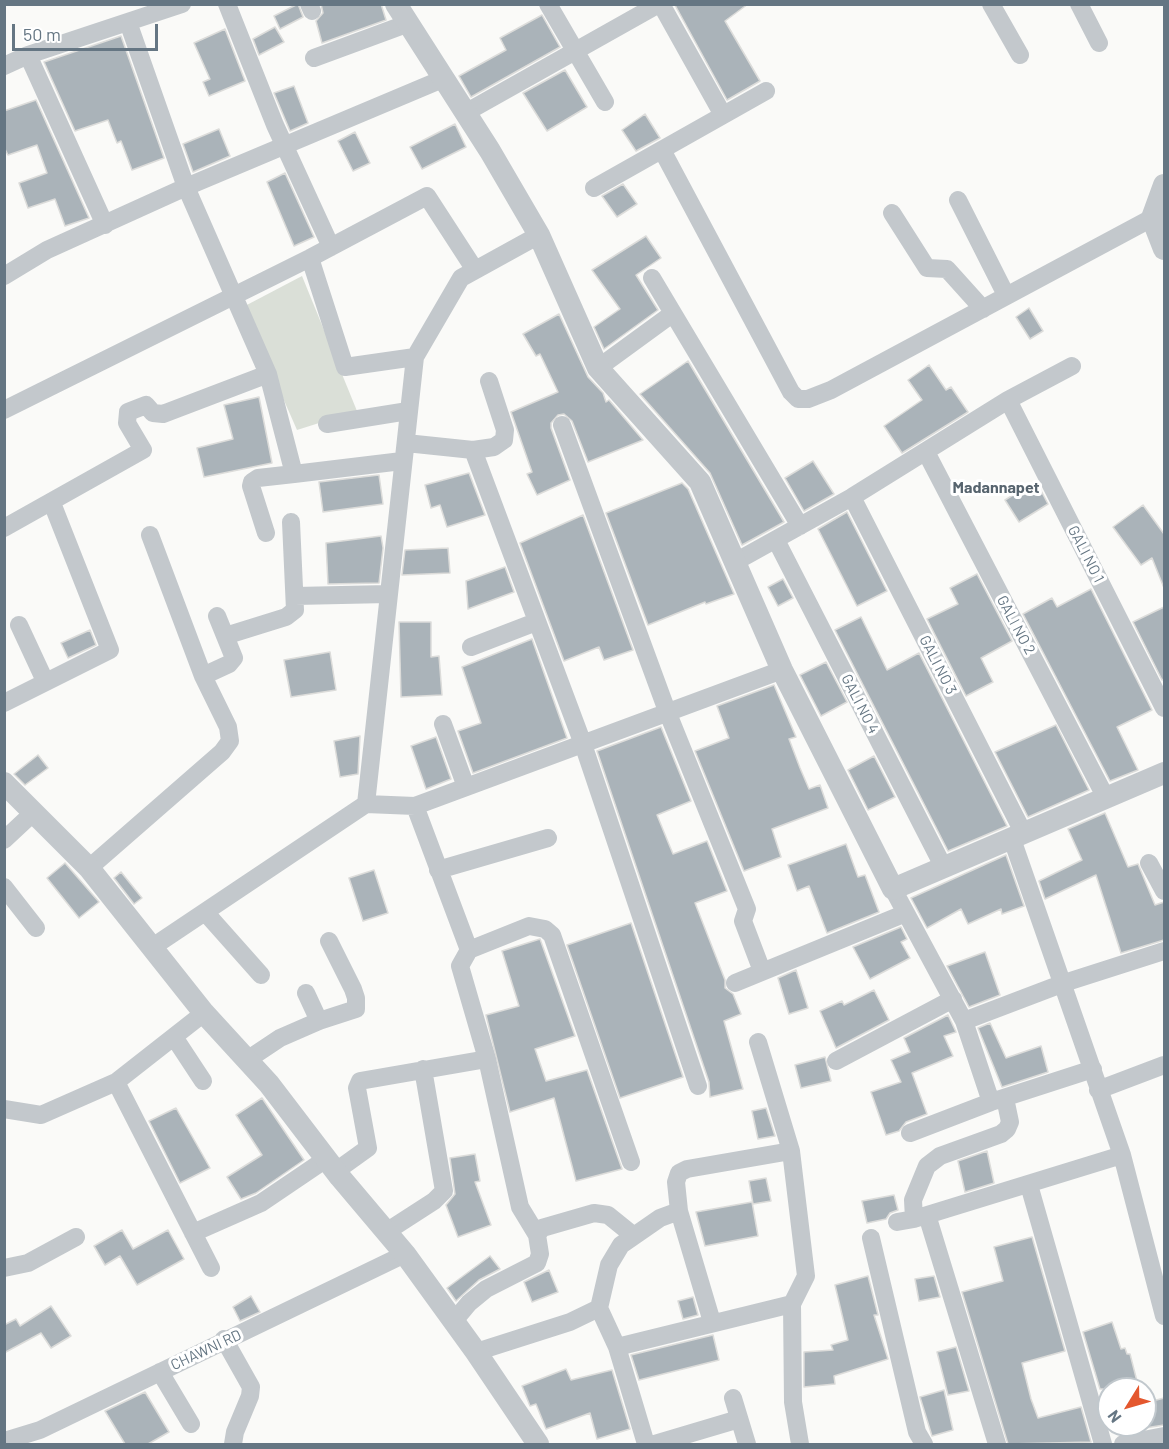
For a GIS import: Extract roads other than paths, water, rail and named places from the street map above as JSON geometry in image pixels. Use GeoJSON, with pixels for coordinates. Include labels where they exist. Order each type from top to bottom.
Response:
{"type":"FeatureCollection","features":[{"type":"Feature","properties":{"kind":"street"},"geometry":{"type":"LineString","coordinates":[[4,66],[132,15],[183,4]]}},
{"type":"Feature","properties":{"kind":"street"},"geometry":{"type":"LineString","coordinates":[[227,4],[285,145],[331,247]]}},
{"type":"Feature","properties":{"kind":"street"},"geometry":{"type":"LineString","coordinates":[[396,4],[445,78],[539,235],[598,368],[700,483],[782,670],[893,889],[964,1021],[998,1100],[1010,1122],[1001,1134],[940,1156],[927,1166],[913,1200],[913,1219],[997,1444]]}},
{"type":"Feature","properties":{"kind":"street"},"geometry":{"type":"LineString","coordinates":[[548,4],[605,102]]}},
{"type":"Feature","properties":{"kind":"street"},"geometry":{"type":"LineString","coordinates":[[465,113],[574,50],[660,4],[723,115]]}},
{"type":"Feature","properties":{"kind":"street"},"geometry":{"type":"LineString","coordinates":[[991,4],[1020,55]]}},
{"type":"Feature","properties":{"kind":"street"},"geometry":{"type":"LineString","coordinates":[[1079,4],[1099,43]]}},
{"type":"Feature","properties":{"kind":"street"},"geometry":{"type":"LineString","coordinates":[[132,15],[186,187],[268,374],[294,474]]}},
{"type":"Feature","properties":{"kind":"street"},"geometry":{"type":"LineString","coordinates":[[315,58],[409,23]]}},
{"type":"Feature","properties":{"kind":"street"},"geometry":{"type":"LineString","coordinates":[[28,56],[105,225]]}},
{"type":"Feature","properties":{"kind":"street"},"geometry":{"type":"LineString","coordinates":[[4,276],[47,250],[186,187],[445,78]]}},
{"type":"Feature","properties":{"kind":"street"},"geometry":{"type":"LineString","coordinates":[[594,188],[766,91]]}},
{"type":"Feature","properties":{"kind":"street"},"geometry":{"type":"LineString","coordinates":[[662,150],[791,392],[798,399],[808,399],[831,390],[1152,218]]}},
{"type":"Feature","properties":{"kind":"street"},"geometry":{"type":"LineString","coordinates":[[1164,185],[1152,218],[1164,249]]}},
{"type":"Feature","properties":{"kind":"street"},"geometry":{"type":"LineString","coordinates":[[4,410],[310,258],[427,196],[475,270]]}},
{"type":"Feature","properties":{"kind":"street"},"geometry":{"type":"LineString","coordinates":[[958,200],[1006,295]]}},
{"type":"Feature","properties":{"kind":"street"},"geometry":{"type":"LineString","coordinates":[[892,213],[927,268],[946,269],[983,309]]}},
{"type":"Feature","properties":{"kind":"street"},"geometry":{"type":"LineString","coordinates":[[366,804],[415,357],[461,278],[539,235]]}},
{"type":"Feature","properties":{"kind":"street"},"geometry":{"type":"LineString","coordinates":[[310,258],[345,367],[415,357]]}},
{"type":"Feature","properties":{"kind":"street"},"geometry":{"type":"LineString","coordinates":[[652,278],[800,526]]}},
{"type":"Feature","properties":{"kind":"street"},"geometry":{"type":"LineString","coordinates":[[598,368],[672,314]]}},
{"type":"Feature","properties":{"kind":"street"},"geometry":{"type":"LineString","coordinates":[[735,562],[852,497],[1008,400],[1072,366]]}},
{"type":"Feature","properties":{"kind":"street"},"geometry":{"type":"LineString","coordinates":[[4,528],[143,450],[127,423],[128,412],[146,405],[153,413],[163,414],[268,374]]}},
{"type":"Feature","properties":{"kind":"street"},"geometry":{"type":"LineString","coordinates":[[266,533],[251,486],[258,477],[294,474],[404,452],[473,450],[494,447],[504,440],[505,430],[489,381]]}},
{"type":"Feature","properties":{"kind":"street","name":"GALI NO 1"},"geometry":{"type":"LineString","coordinates":[[1008,400],[1164,708]]}},
{"type":"Feature","properties":{"kind":"street"},"geometry":{"type":"LineString","coordinates":[[327,424],[408,411]]}},
{"type":"Feature","properties":{"kind":"street"},"geometry":{"type":"LineString","coordinates":[[562,425],[667,711],[747,909],[743,921],[762,971]]}},
{"type":"Feature","properties":{"kind":"street"},"geometry":{"type":"LineString","coordinates":[[473,450],[583,744],[698,1086]]}},
{"type":"Feature","properties":{"kind":"street","name":"GALI NO 2"},"geometry":{"type":"LineString","coordinates":[[926,452],[1106,798]]}},
{"type":"Feature","properties":{"kind":"street","name":"GALI NO 3"},"geometry":{"type":"LineString","coordinates":[[852,497],[1018,836],[1098,1090],[1122,1155],[1164,1317]]}},
{"type":"Feature","properties":{"kind":"street"},"geometry":{"type":"LineString","coordinates":[[4,703],[110,650],[52,503]]}},
{"type":"Feature","properties":{"kind":"street"},"geometry":{"type":"LineString","coordinates":[[225,636],[292,614],[295,596],[291,522]]}},
{"type":"Feature","properties":{"kind":"street"},"geometry":{"type":"LineString","coordinates":[[89,868],[227,747],[230,741],[228,728],[203,676],[150,535]]}},
{"type":"Feature","properties":{"kind":"street","name":"GALI NO 4"},"geometry":{"type":"LineString","coordinates":[[776,540],[944,868]]}},
{"type":"Feature","properties":{"kind":"street"},"geometry":{"type":"LineString","coordinates":[[295,596],[388,594]]}},
{"type":"Feature","properties":{"kind":"street"},"geometry":{"type":"LineString","coordinates":[[203,676],[233,661],[216,616]]}},
{"type":"Feature","properties":{"kind":"street"},"geometry":{"type":"LineString","coordinates":[[471,648],[536,622]]}},
{"type":"Feature","properties":{"kind":"street"},"geometry":{"type":"LineString","coordinates":[[19,625],[45,681]]}},
{"type":"Feature","properties":{"kind":"street"},"geometry":{"type":"LineString","coordinates":[[151,948],[366,804],[415,806],[782,670]]}},
{"type":"Feature","properties":{"kind":"street"},"geometry":{"type":"LineString","coordinates":[[443,724],[466,787]]}},
{"type":"Feature","properties":{"kind":"street"},"geometry":{"type":"LineString","coordinates":[[893,889],[1164,773]]}},
{"type":"Feature","properties":{"kind":"street"},"geometry":{"type":"LineString","coordinates":[[4,783],[89,868],[204,1013],[269,1084],[331,1165],[405,1254],[476,1352],[538,1444]]}},
{"type":"Feature","properties":{"kind":"street"},"geometry":{"type":"LineString","coordinates":[[415,806],[469,950]]}},
{"type":"Feature","properties":{"kind":"street"},"geometry":{"type":"LineString","coordinates":[[4,840],[34,812]]}},
{"type":"Feature","properties":{"kind":"street"},"geometry":{"type":"LineString","coordinates":[[438,870],[548,838]]}},
{"type":"Feature","properties":{"kind":"street"},"geometry":{"type":"LineString","coordinates":[[1149,863],[1164,891]]}},
{"type":"Feature","properties":{"kind":"street"},"geometry":{"type":"LineString","coordinates":[[4,887],[36,928]]}},
{"type":"Feature","properties":{"kind":"street"},"geometry":{"type":"LineString","coordinates":[[205,912],[261,975]]}},
{"type":"Feature","properties":{"kind":"street"},"geometry":{"type":"LineString","coordinates":[[735,983],[906,913]]}},
{"type":"Feature","properties":{"kind":"street"},"geometry":{"type":"LineString","coordinates":[[454,1321],[469,1303],[486,1289],[537,1263],[540,1254],[537,1235],[520,1207],[487,1059],[459,966],[469,950],[529,926],[545,929],[552,935],[631,1162]]}},
{"type":"Feature","properties":{"kind":"street"},"geometry":{"type":"LineString","coordinates":[[247,1060],[280,1038],[319,1021],[352,1011],[357,1005],[353,989],[329,941]]}},
{"type":"Feature","properties":{"kind":"street"},"geometry":{"type":"LineString","coordinates":[[964,1021],[1064,983],[1164,951]]}},
{"type":"Feature","properties":{"kind":"street"},"geometry":{"type":"LineString","coordinates":[[306,993],[319,1021]]}},
{"type":"Feature","properties":{"kind":"street"},"geometry":{"type":"LineString","coordinates":[[836,1061],[952,999]]}},
{"type":"Feature","properties":{"kind":"street"},"geometry":{"type":"LineString","coordinates":[[4,1109],[42,1116],[116,1082],[204,1013]]}},
{"type":"Feature","properties":{"kind":"street"},"geometry":{"type":"LineString","coordinates":[[174,1037],[203,1080]]}},
{"type":"Feature","properties":{"kind":"street"},"geometry":{"type":"LineString","coordinates":[[758,1042],[791,1151],[806,1276],[792,1304],[793,1402],[800,1444]]}},
{"type":"Feature","properties":{"kind":"street"},"geometry":{"type":"LineString","coordinates":[[193,1233],[261,1203],[368,1148],[357,1088],[360,1081],[487,1059]]}},
{"type":"Feature","properties":{"kind":"street"},"geometry":{"type":"LineString","coordinates":[[1098,1090],[1164,1065]]}},
{"type":"Feature","properties":{"kind":"street"},"geometry":{"type":"LineString","coordinates":[[386,1232],[434,1201],[444,1191],[423,1069]]}},
{"type":"Feature","properties":{"kind":"street"},"geometry":{"type":"LineString","coordinates":[[910,1133],[998,1100],[1093,1070]]}},
{"type":"Feature","properties":{"kind":"street"},"geometry":{"type":"LineString","coordinates":[[116,1082],[211,1268]]}},
{"type":"Feature","properties":{"kind":"street"},"geometry":{"type":"LineString","coordinates":[[712,1322],[679,1211],[676,1179],[683,1170],[791,1151]]}},
{"type":"Feature","properties":{"kind":"street"},"geometry":{"type":"LineString","coordinates":[[913,1219],[1122,1155]]}},
{"type":"Feature","properties":{"kind":"street"},"geometry":{"type":"LineString","coordinates":[[1029,1185],[1103,1444]]}},
{"type":"Feature","properties":{"kind":"street"},"geometry":{"type":"LineString","coordinates":[[646,1444],[617,1347],[599,1308],[614,1255],[634,1236],[660,1218],[679,1211]]}},
{"type":"Feature","properties":{"kind":"street"},"geometry":{"type":"LineString","coordinates":[[537,1235],[542,1228],[573,1216],[594,1213],[608,1215],[634,1236]]}},
{"type":"Feature","properties":{"kind":"street"},"geometry":{"type":"LineString","coordinates":[[4,1268],[28,1263],[76,1237]]}},
{"type":"Feature","properties":{"kind":"street"},"geometry":{"type":"LineString","coordinates":[[871,1238],[917,1432],[924,1444]]}},
{"type":"Feature","properties":{"kind":"street","name":"CHAWNI RD"},"geometry":{"type":"LineString","coordinates":[[4,1441],[44,1437],[160,1372],[405,1254]]}},
{"type":"Feature","properties":{"kind":"street"},"geometry":{"type":"LineString","coordinates":[[617,1347],[792,1304]]}},
{"type":"Feature","properties":{"kind":"street"},"geometry":{"type":"LineString","coordinates":[[476,1352],[570,1322],[599,1308]]}},
{"type":"Feature","properties":{"kind":"street"},"geometry":{"type":"LineString","coordinates":[[224,1340],[252,1392],[235,1432],[233,1444]]}},
{"type":"Feature","properties":{"kind":"street"},"geometry":{"type":"LineString","coordinates":[[160,1372],[191,1424]]}},
{"type":"Feature","properties":{"kind":"street"},"geometry":{"type":"LineString","coordinates":[[733,1398],[747,1444]]}},
{"type":"Feature","properties":{"kind":"street"},"geometry":{"type":"LineString","coordinates":[[655,1444],[739,1419]]}},
{"type":"Feature","properties":{"kind":"street"},"geometry":{"type":"LineString","coordinates":[[1123,1444],[1164,1436]]}},
{"type":"Feature","properties":{"kind":"district","name":"Madannapet"},"geometry":{"type":"Point","coordinates":[996,488]}}]}
